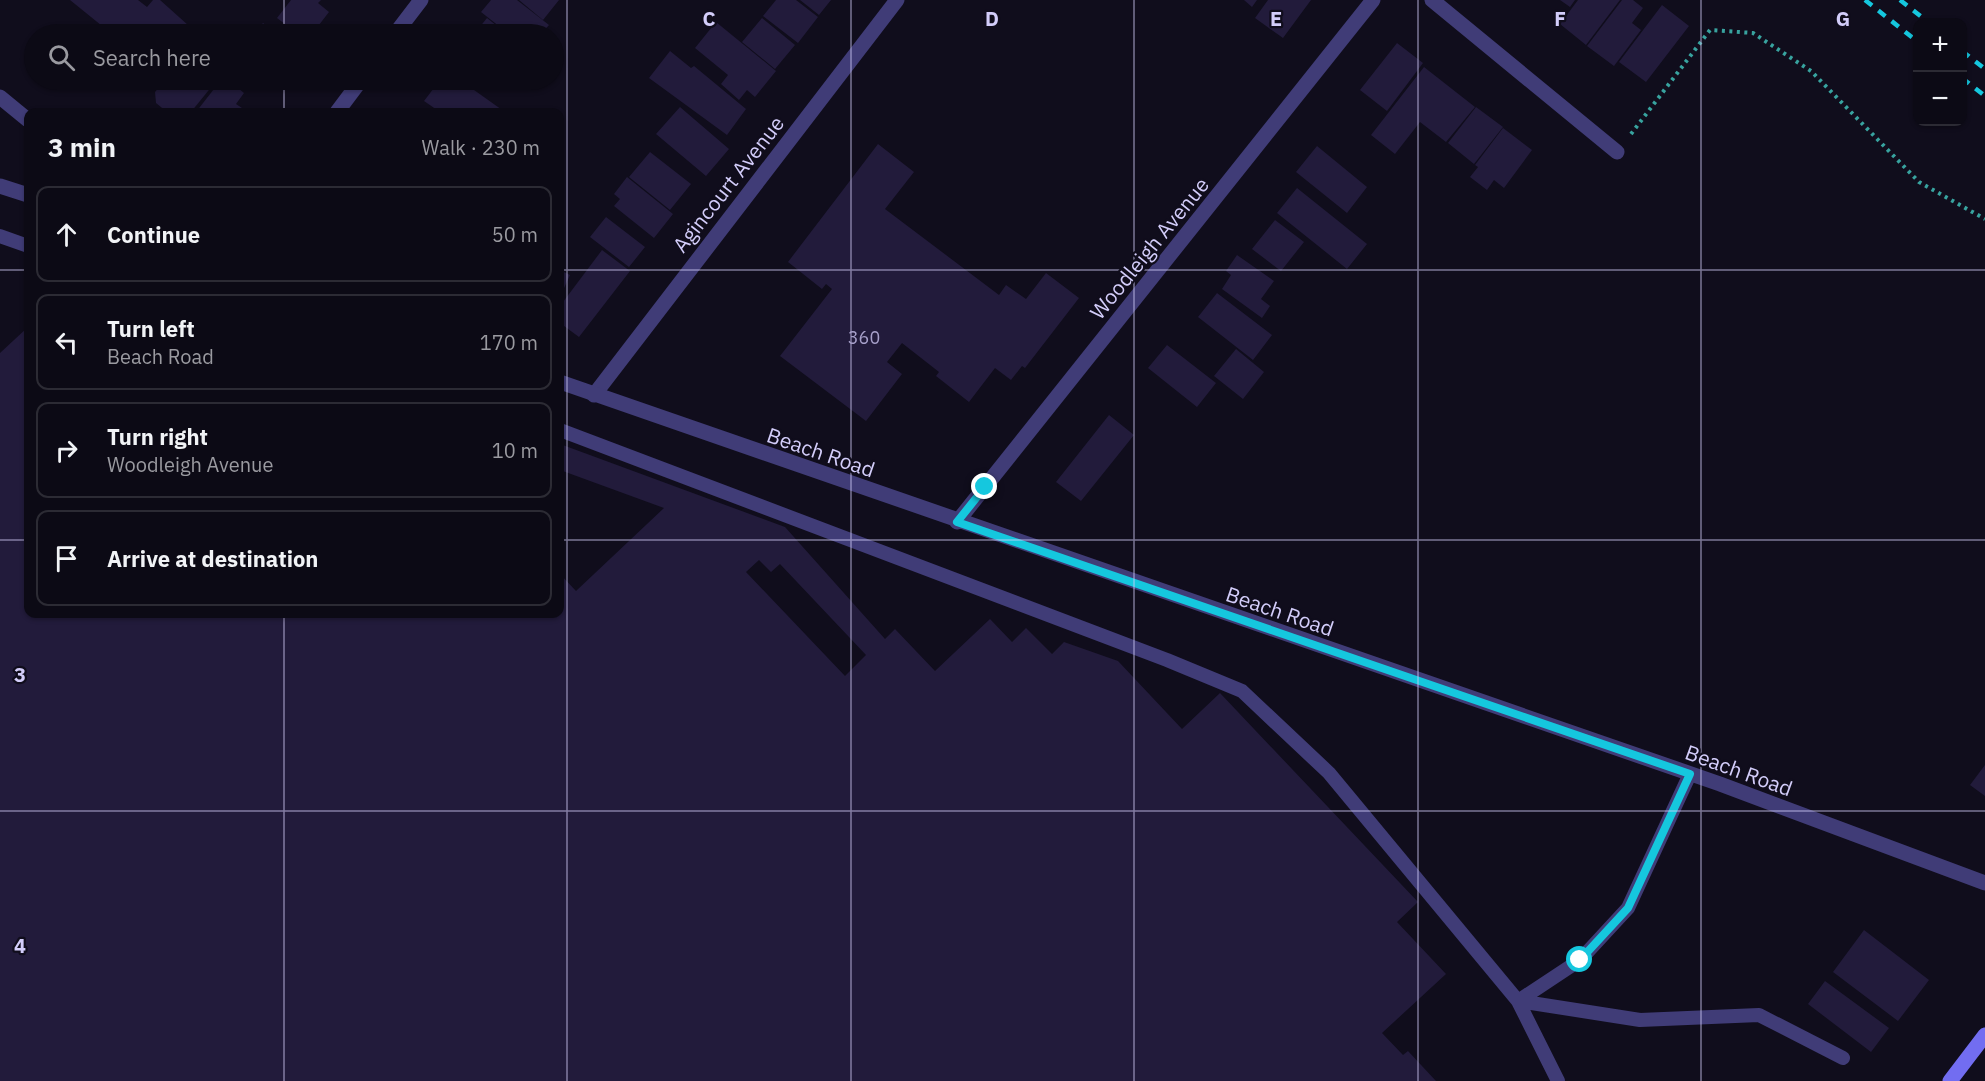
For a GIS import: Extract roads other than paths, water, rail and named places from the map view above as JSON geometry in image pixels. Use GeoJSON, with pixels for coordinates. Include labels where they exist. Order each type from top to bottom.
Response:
{"type":"FeatureCollection","features":[{"type":"Feature","properties":{"kind":"main road"},"geometry":{"type":"LineString","coordinates":[[1950,1081],[1985,1035]]}},
{"type":"Feature","properties":{"kind":"street"},"geometry":{"type":"LineString","coordinates":[[403,24],[421,0]]}},
{"type":"Feature","properties":{"kind":"street","name":"Agincourt Avenue"},"geometry":{"type":"LineString","coordinates":[[594,395],[897,0]]}},
{"type":"Feature","properties":{"kind":"street","name":"Woodleigh Avenue"},"geometry":{"type":"LineString","coordinates":[[957,522],[1373,0]]}},
{"type":"Feature","properties":{"kind":"street"},"geometry":{"type":"LineString","coordinates":[[1432,0],[1617,152]]}},
{"type":"Feature","properties":{"kind":"street"},"geometry":{"type":"LineString","coordinates":[[340,108],[354,90]]}},
{"type":"Feature","properties":{"kind":"street"},"geometry":{"type":"LineString","coordinates":[[0,97],[24,117]]}},
{"type":"Feature","properties":{"kind":"street"},"geometry":{"type":"LineString","coordinates":[[0,186],[24,194]]}},
{"type":"Feature","properties":{"kind":"street","name":"Beach Road"},"geometry":{"type":"LineString","coordinates":[[564,384],[957,522],[1690,774],[1985,883]]}},
{"type":"Feature","properties":{"kind":"lane"},"geometry":{"type":"LineString","coordinates":[[0,236],[24,245]]}},
{"type":"Feature","properties":{"kind":"lane"},"geometry":{"type":"LineString","coordinates":[[564,432],[1156,656],[1242,691],[1329,773],[1518,1001],[1558,1081]]}},
{"type":"Feature","properties":{"kind":"lane"},"geometry":{"type":"LineString","coordinates":[[1518,1001],[1580,960],[1628,908],[1690,774]]}},
{"type":"Feature","properties":{"kind":"lane"},"geometry":{"type":"LineString","coordinates":[[1518,1001],[1640,1020],[1759,1015],[1843,1058]]}},
{"type":"Feature","properties":{"kind":"railway"},"geometry":{"type":"LineString","coordinates":[[1865,0],[1913,38]]}},
{"type":"Feature","properties":{"kind":"railway"},"geometry":{"type":"LineString","coordinates":[[1900,0],[1923,18]]}},
{"type":"Feature","properties":{"kind":"railway"},"geometry":{"type":"LineString","coordinates":[[1967,55],[1985,69]]}},
{"type":"Feature","properties":{"kind":"railway"},"geometry":{"type":"LineString","coordinates":[[1967,82],[1985,96]]}}]}
